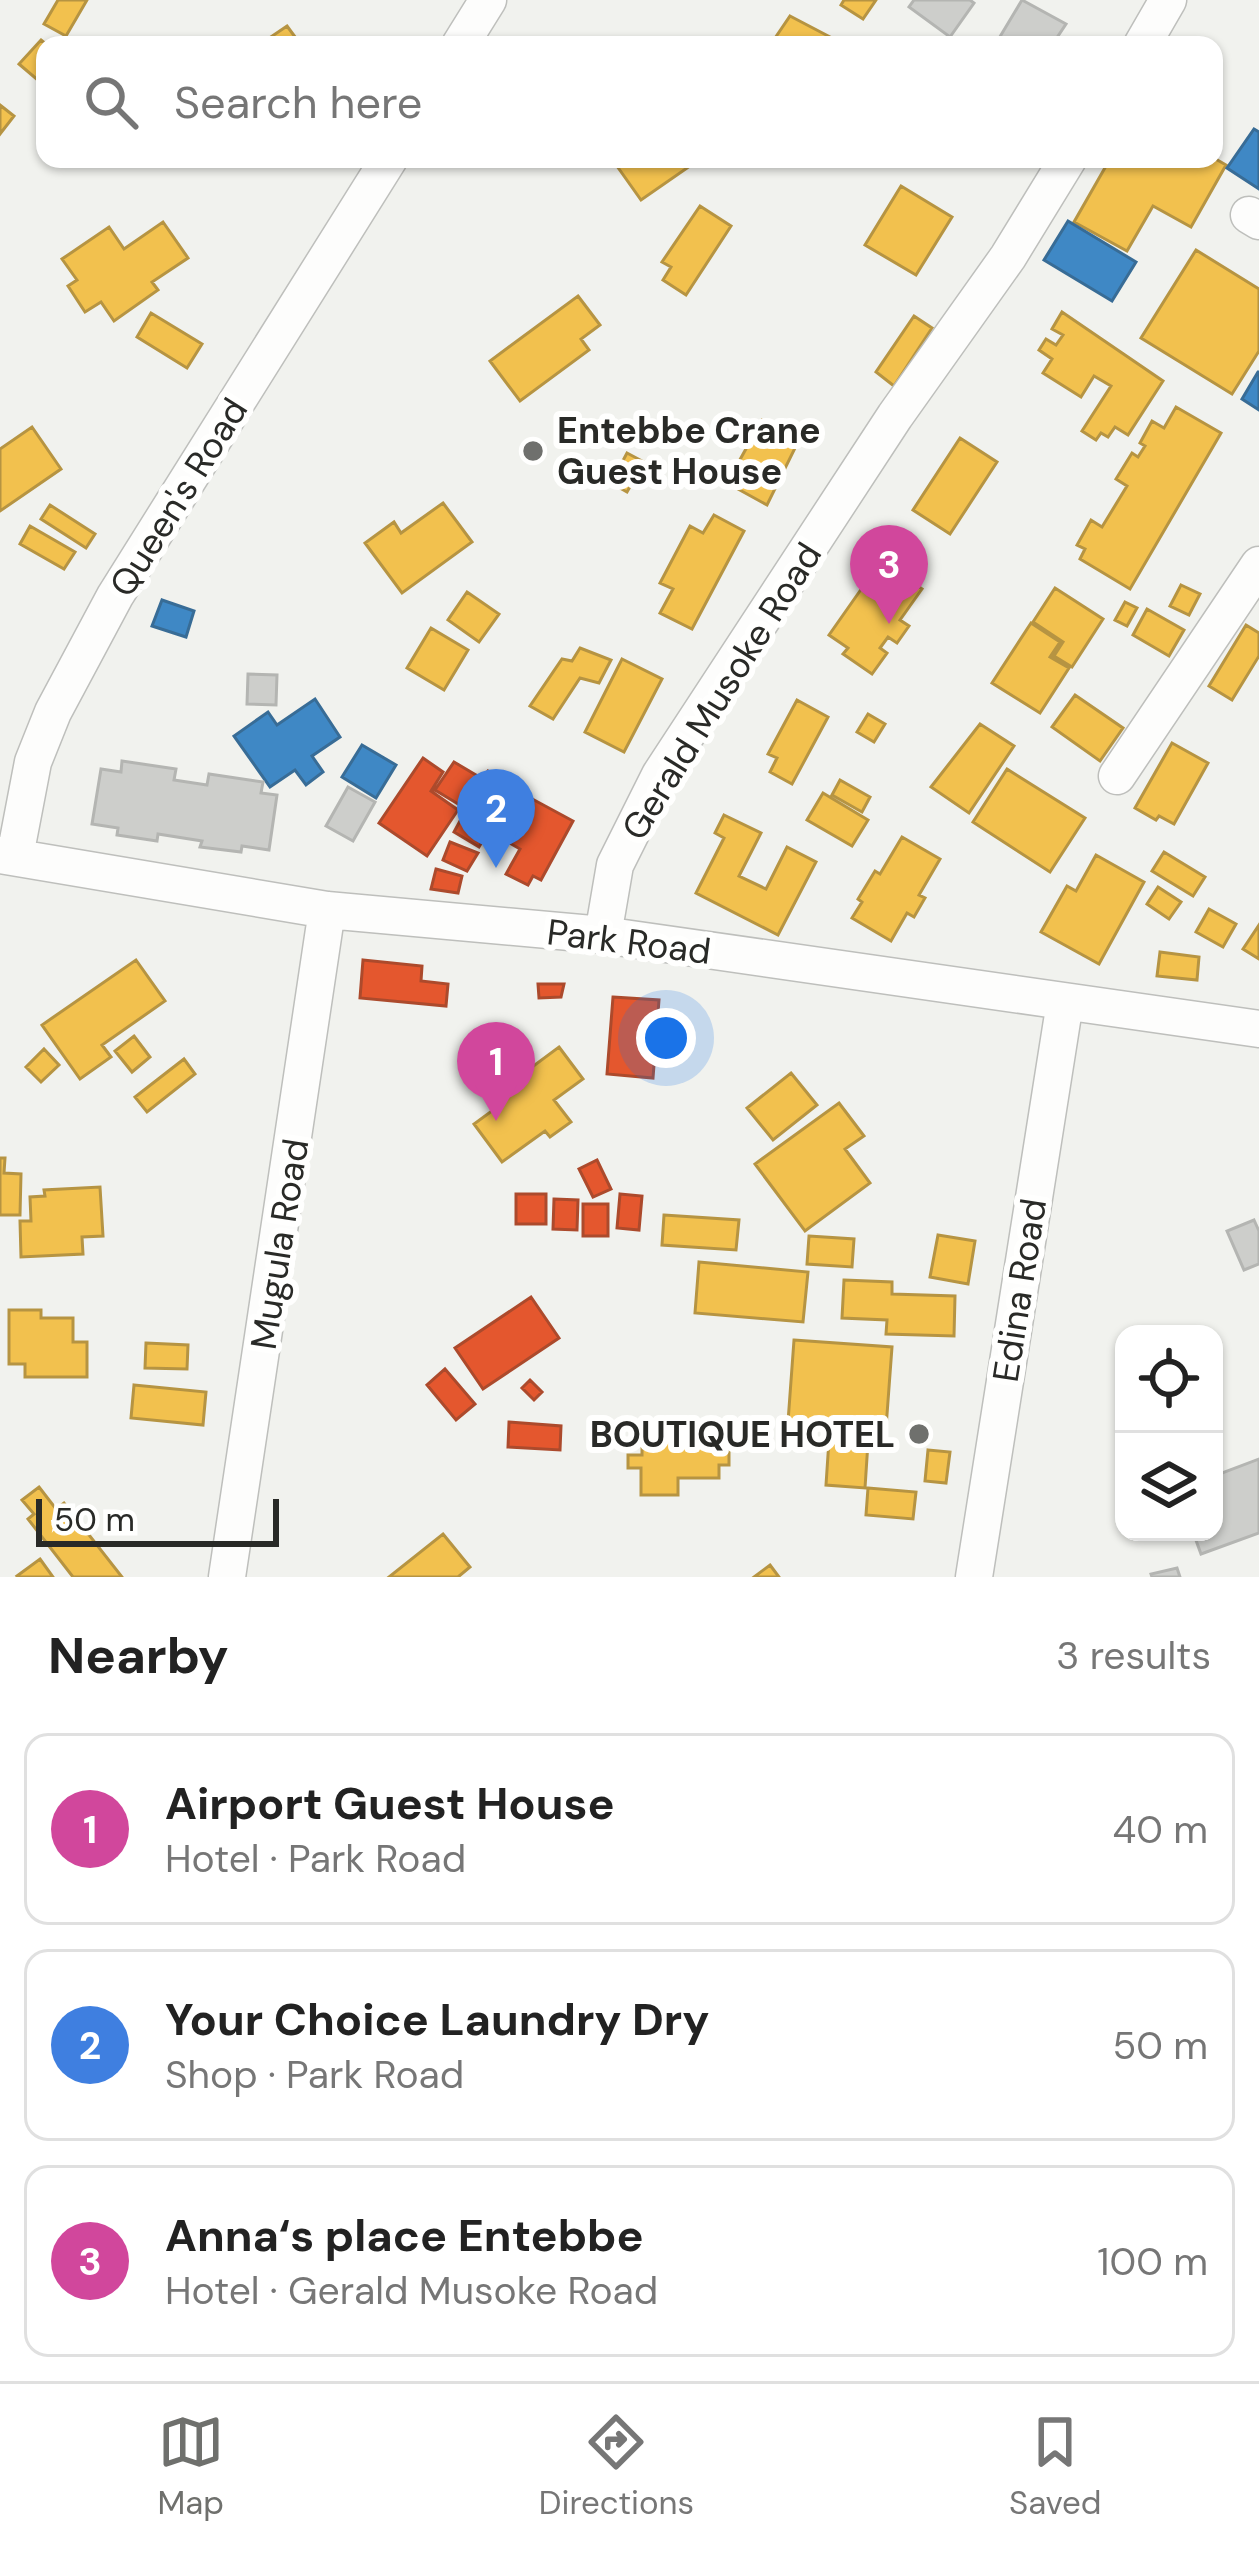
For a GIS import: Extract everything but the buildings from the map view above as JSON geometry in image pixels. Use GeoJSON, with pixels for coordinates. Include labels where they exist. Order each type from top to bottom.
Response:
{"type":"FeatureCollection","features":[{"type":"Feature","properties":{"kind":"street"},"geometry":{"type":"LineString","coordinates":[[466,36],[488,0]]}},
{"type":"Feature","properties":{"kind":"street"},"geometry":{"type":"LineString","coordinates":[[1147,36],[1168,0]]}},
{"type":"Feature","properties":{"kind":"street","name":"Queen's Road"},"geometry":{"type":"LineString","coordinates":[[7,856],[52,712],[94,634],[383,168]]}},
{"type":"Feature","properties":{"kind":"street","name":"Gerald Musoke Road"},"geometry":{"type":"LineString","coordinates":[[603,935],[615,865],[660,775],[1063,168]]}},
{"type":"Feature","properties":{"kind":"street"},"geometry":{"type":"LineString","coordinates":[[1118,776],[1259,565]]}},
{"type":"Feature","properties":{"kind":"street","name":"Park Road"},"geometry":{"type":"LineString","coordinates":[[7,856],[327,910],[603,935],[1259,1029]]}},
{"type":"Feature","properties":{"kind":"street","name":"Mugula Road"},"geometry":{"type":"LineString","coordinates":[[227,1577],[327,910]]}},
{"type":"Feature","properties":{"kind":"street","name":"Edina Road"},"geometry":{"type":"LineString","coordinates":[[974,1577],[1065,1002]]}},
{"type":"Feature","properties":{"kind":"place","name":"Entebbe Crane Guest House"},"geometry":{"type":"Point","coordinates":[533,451]}},
{"type":"Feature","properties":{"kind":"place","name":"Anna‘s place Entebbe"},"geometry":{"type":"Point","coordinates":[889,624]}},
{"type":"Feature","properties":{"kind":"place","name":"Your Choice Laundry Dry"},"geometry":{"type":"Point","coordinates":[496,868]}},
{"type":"Feature","properties":{"kind":"place","name":"Airport Guest House"},"geometry":{"type":"Point","coordinates":[496,1121]}},
{"type":"Feature","properties":{"kind":"place","name":"BOUTIQUE HOTEL"},"geometry":{"type":"Point","coordinates":[919,1434]}}]}
